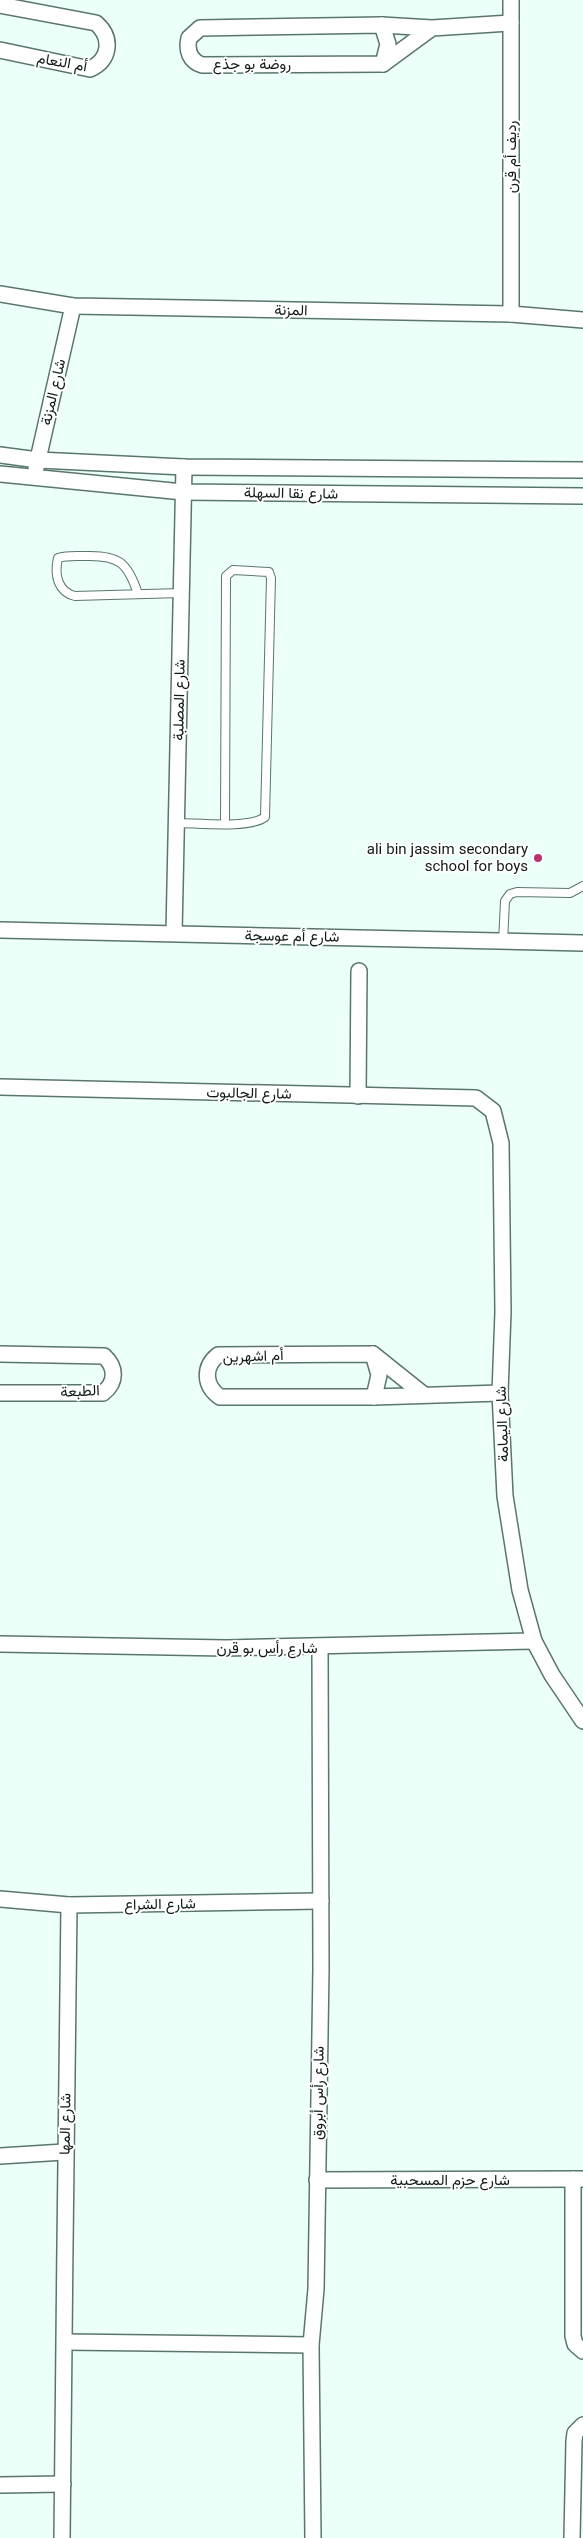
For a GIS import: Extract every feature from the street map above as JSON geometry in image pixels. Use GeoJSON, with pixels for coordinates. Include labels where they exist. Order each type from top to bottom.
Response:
{"type":"FeatureCollection","features":[{"type":"Feature","properties":{"kind":"street","name":"رديف أم قرن"},"geometry":{"type":"LineString","coordinates":[[511,0],[511,314]]}},
{"type":"Feature","properties":{"kind":"street","name":"أم النعام"},"geometry":{"type":"LineString","coordinates":[[0,5],[96,24],[102,28],[108,42],[105,56],[96,66],[90,69],[0,50]]}},
{"type":"Feature","properties":{"kind":"street","name":"روضة بو جذع"},"geometry":{"type":"LineString","coordinates":[[383,64],[202,65],[194,60],[188,50],[189,38],[200,28],[382,25],[432,28],[511,23]]}},
{"type":"Feature","properties":{"kind":"street"},"geometry":{"type":"LineString","coordinates":[[382,25],[388,44],[383,64]]}},
{"type":"Feature","properties":{"kind":"street"},"geometry":{"type":"LineString","coordinates":[[383,64],[432,28]]}},
{"type":"Feature","properties":{"kind":"street","name":"المزنة"},"geometry":{"type":"LineString","coordinates":[[0,294],[72,306],[511,314],[583,320]]}},
{"type":"Feature","properties":{"kind":"street","name":"شارع المزنة"},"geometry":{"type":"LineString","coordinates":[[34,478],[72,306]]}},
{"type":"Feature","properties":{"kind":"street","name":"شارع نقا السهلة"},"geometry":{"type":"LineString","coordinates":[[0,455],[38,460],[184,467],[583,470]]}},
{"type":"Feature","properties":{"kind":"street","name":"شارع المصلبة"},"geometry":{"type":"LineString","coordinates":[[174,933],[184,467]]}},
{"type":"Feature","properties":{"kind":"street","name":"شارع نقا السهلة"},"geometry":{"type":"LineString","coordinates":[[0,474],[183,492],[583,496]]}},
{"type":"Feature","properties":{"kind":"street","name":"شارع أم عوسجة"},"geometry":{"type":"LineString","coordinates":[[0,930],[583,943]]}},
{"type":"Feature","properties":{"kind":"street"},"geometry":{"type":"LineString","coordinates":[[358,1096],[359,971]]}},
{"type":"Feature","properties":{"kind":"street","name":"شارع الجالبوت"},"geometry":{"type":"LineString","coordinates":[[0,1087],[476,1098],[493,1111]]}},
{"type":"Feature","properties":{"kind":"street","name":"شارع اليمامة"},"geometry":{"type":"LineString","coordinates":[[493,1111],[501,1143],[503,1312],[500,1392],[505,1496],[520,1590],[534,1640],[552,1675],[583,1722]]}},
{"type":"Feature","properties":{"kind":"street","name":"الطبعة"},"geometry":{"type":"LineString","coordinates":[[0,1354],[104,1356],[113,1367],[114,1374],[111,1385],[103,1393],[0,1393]]}},
{"type":"Feature","properties":{"kind":"street"},"geometry":{"type":"LineString","coordinates":[[373,1354],[424,1394]]}},
{"type":"Feature","properties":{"kind":"street"},"geometry":{"type":"LineString","coordinates":[[373,1354],[378,1375],[374,1397]]}},
{"type":"Feature","properties":{"kind":"street","name":"أم اشهرين"},"geometry":{"type":"LineString","coordinates":[[373,1354],[218,1355],[210,1364],[207,1376],[211,1389],[220,1398],[374,1397],[500,1392]]}},
{"type":"Feature","properties":{"kind":"street","name":"شارع رأس بو قرن"},"geometry":{"type":"LineString","coordinates":[[0,1644],[320,1648],[534,1640]]}},
{"type":"Feature","properties":{"kind":"street","name":"شارع رأس أبروق"},"geometry":{"type":"LineString","coordinates":[[312,2538],[311,2344],[316,2290],[320,1900],[320,1648]]}},
{"type":"Feature","properties":{"kind":"street","name":"شارع الشراع"},"geometry":{"type":"LineString","coordinates":[[0,1900],[69,1905],[320,1900]]}},
{"type":"Feature","properties":{"kind":"street","name":"شارع المها"},"geometry":{"type":"LineString","coordinates":[[62,2538],[65,2342],[64,2152],[69,1905]]}},
{"type":"Feature","properties":{"kind":"street"},"geometry":{"type":"LineString","coordinates":[[0,2156],[64,2152]]}},
{"type":"Feature","properties":{"kind":"street"},"geometry":{"type":"LineString","coordinates":[[578,2179],[572,2235],[578,2291],[573,2336],[575,2344],[583,2352]]}},
{"type":"Feature","properties":{"kind":"street","name":"شارع حزم المسحبية"},"geometry":{"type":"LineString","coordinates":[[317,2180],[578,2179]]}},
{"type":"Feature","properties":{"kind":"street"},"geometry":{"type":"LineString","coordinates":[[572,2235],[583,2247]]}},
{"type":"Feature","properties":{"kind":"street"},"geometry":{"type":"LineString","coordinates":[[65,2342],[311,2344]]}},
{"type":"Feature","properties":{"kind":"street"},"geometry":{"type":"LineString","coordinates":[[572,2538],[574,2441],[575,2433],[583,2425]]}},
{"type":"Feature","properties":{"kind":"street"},"geometry":{"type":"LineString","coordinates":[[0,2485],[63,2484]]}},
{"type":"Feature","properties":{"kind":"street"},"geometry":{"type":"LineString","coordinates":[[572,2502],[583,2514]]}},
{"type":"Feature","properties":{"kind":"lane"},"geometry":{"type":"LineString","coordinates":[[138,594],[131,574],[114,558],[84,556],[58,558],[60,588],[64,593],[75,596],[181,593]]}},
{"type":"Feature","properties":{"kind":"lane"},"geometry":{"type":"LineString","coordinates":[[176,823],[224,824],[260,821],[265,817],[271,578],[269,572],[262,570],[233,570],[226,576],[224,824]]}},
{"type":"Feature","properties":{"kind":"lane"},"geometry":{"type":"LineString","coordinates":[[503,942],[505,901],[510,894],[517,892],[570,893],[583,886]]}},
{"type":"Feature","properties":{"kind":"place","name":"ali bin jassim secondary school for boys"},"geometry":{"type":"Point","coordinates":[538,858]}}]}
